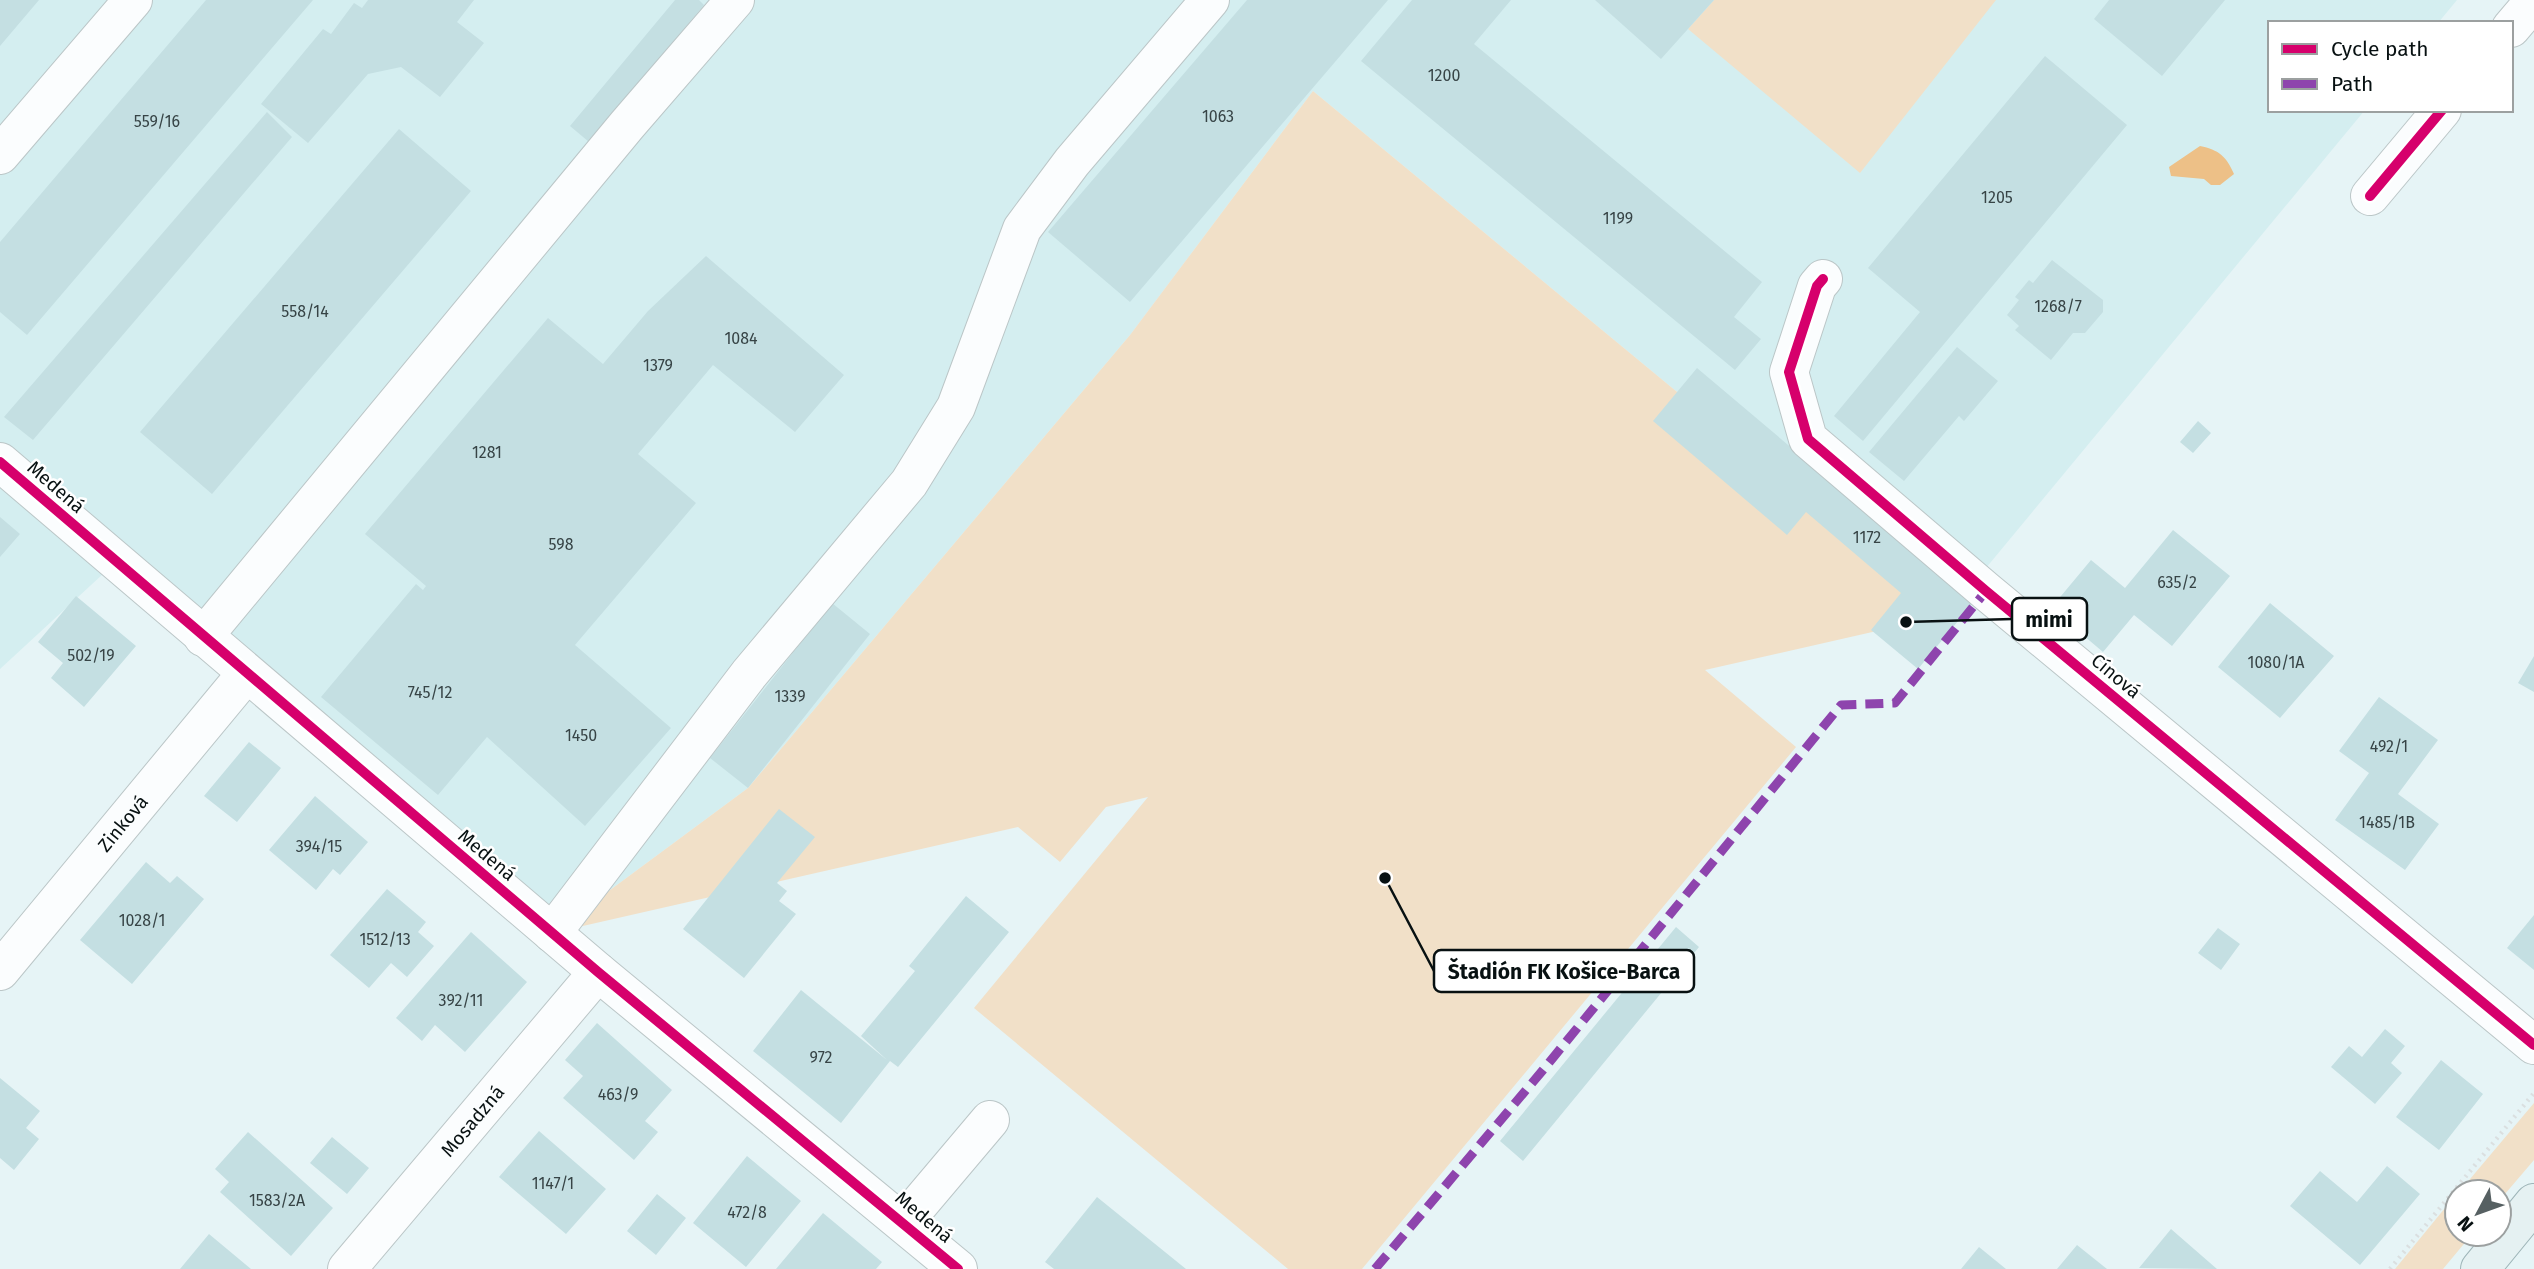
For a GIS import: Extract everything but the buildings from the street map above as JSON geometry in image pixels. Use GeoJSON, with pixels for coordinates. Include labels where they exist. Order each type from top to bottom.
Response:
{"type":"FeatureCollection","features":[{"type":"Feature","properties":{"kind":"main road"},"geometry":{"type":"LineString","coordinates":[[2480,1269],[2534,1203]]}},
{"type":"Feature","properties":{"kind":"street"},"geometry":{"type":"LineString","coordinates":[[0,155],[134,0]]}},
{"type":"Feature","properties":{"kind":"street"},"geometry":{"type":"LineString","coordinates":[[203,637],[627,125],[735,0]]}},
{"type":"Feature","properties":{"kind":"street"},"geometry":{"type":"LineString","coordinates":[[552,933],[749,674],[909,483],[956,407],[1022,229],[1072,162],[1210,0]]}},
{"type":"Feature","properties":{"kind":"street"},"geometry":{"type":"LineString","coordinates":[[2513,26],[2534,1]]}},
{"type":"Feature","properties":{"kind":"street"},"geometry":{"type":"LineString","coordinates":[[2370,196],[2440,112]]}},
{"type":"Feature","properties":{"kind":"street","name":"Cínová"},"geometry":{"type":"LineString","coordinates":[[1823,279],[1817,286],[1789,372],[1808,439],[1986,591],[2534,1045]]}},
{"type":"Feature","properties":{"kind":"street","name":"Medená"},"geometry":{"type":"LineString","coordinates":[[0,462],[598,972],[904,1223],[949,1266]]}},
{"type":"Feature","properties":{"kind":"street","name":"Zinková"},"geometry":{"type":"LineString","coordinates":[[0,971],[246,674]]}},
{"type":"Feature","properties":{"kind":"street","name":"Mosadzná"},"geometry":{"type":"LineString","coordinates":[[347,1269],[598,972]]}},
{"type":"Feature","properties":{"kind":"street"},"geometry":{"type":"LineString","coordinates":[[904,1223],[990,1120]]}},
{"type":"Feature","properties":{"kind":"path"},"geometry":{"type":"LineString","coordinates":[[2390,1269],[2534,1093]]}},
{"type":"Feature","properties":{"kind":"shaded area"},"geometry":{"type":"Polygon","coordinates":[[[0,0],[2457,0],[2440,21],[2268,21],[2268,112],[2363,112],[1947,615],[1313,91],[1130,335],[748,788],[552,933],[116,562],[0,669],[0,0]]]}},
{"type":"Feature","properties":{"kind":"shaded area"},"geometry":{"type":"Polygon","coordinates":[[[1714,0],[1996,0],[1860,173],[1688,29],[1714,0]]]}},
{"type":"Feature","properties":{"kind":"shaded area"},"geometry":{"type":"Polygon","coordinates":[[[1313,91],[1947,615],[1705,670],[1796,747],[1362,1269],[1288,1269],[974,1008],[1148,797],[1106,807],[1060,862],[1018,827],[552,933],[748,788],[1130,335],[1313,91]]]}},
{"type":"Feature","properties":{"kind":"shaded area"},"geometry":{"type":"Polygon","coordinates":[[[2200,146],[2221,155],[2234,174],[2220,185],[2211,185],[2204,179],[2171,176],[2169,167],[2200,146]]]}},
{"type":"Feature","properties":{"kind":"shaded area"},"geometry":{"type":"Polygon","coordinates":[[[2534,1103],[2534,1160],[2513,1185],[2513,1178],[2471,1178],[2534,1103]]]}},
{"type":"Feature","properties":{"kind":"shaded area"},"geometry":{"type":"Polygon","coordinates":[[[2443,1210],[2443,1248],[2460,1248],[2443,1269],[2395,1269],[2443,1210]]]}},
{"type":"Feature","properties":{"kind":"marked path"},"geometry":{"type":"LineString","coordinates":[[1375,1269],[1543,1070],[1841,705],[1895,703],[1986,591]]}},
{"type":"Feature","properties":{"kind":"cycle path"},"geometry":{"type":"LineString","coordinates":[[2370,196],[2440,112]]}},
{"type":"Feature","properties":{"kind":"cycle path"},"geometry":{"type":"LineString","coordinates":[[1823,279],[1817,286],[1789,372],[1808,439],[1986,591],[2534,1045]]}},
{"type":"Feature","properties":{"kind":"cycle path"},"geometry":{"type":"LineString","coordinates":[[0,462],[598,972],[958,1269]]}},
{"type":"Feature","properties":{"kind":"place","name":"mimi"},"geometry":{"type":"Point","coordinates":[1906,622]}},
{"type":"Feature","properties":{"kind":"place","name":"Štadión FK Košice-Barca"},"geometry":{"type":"Point","coordinates":[1385,878]}}]}
